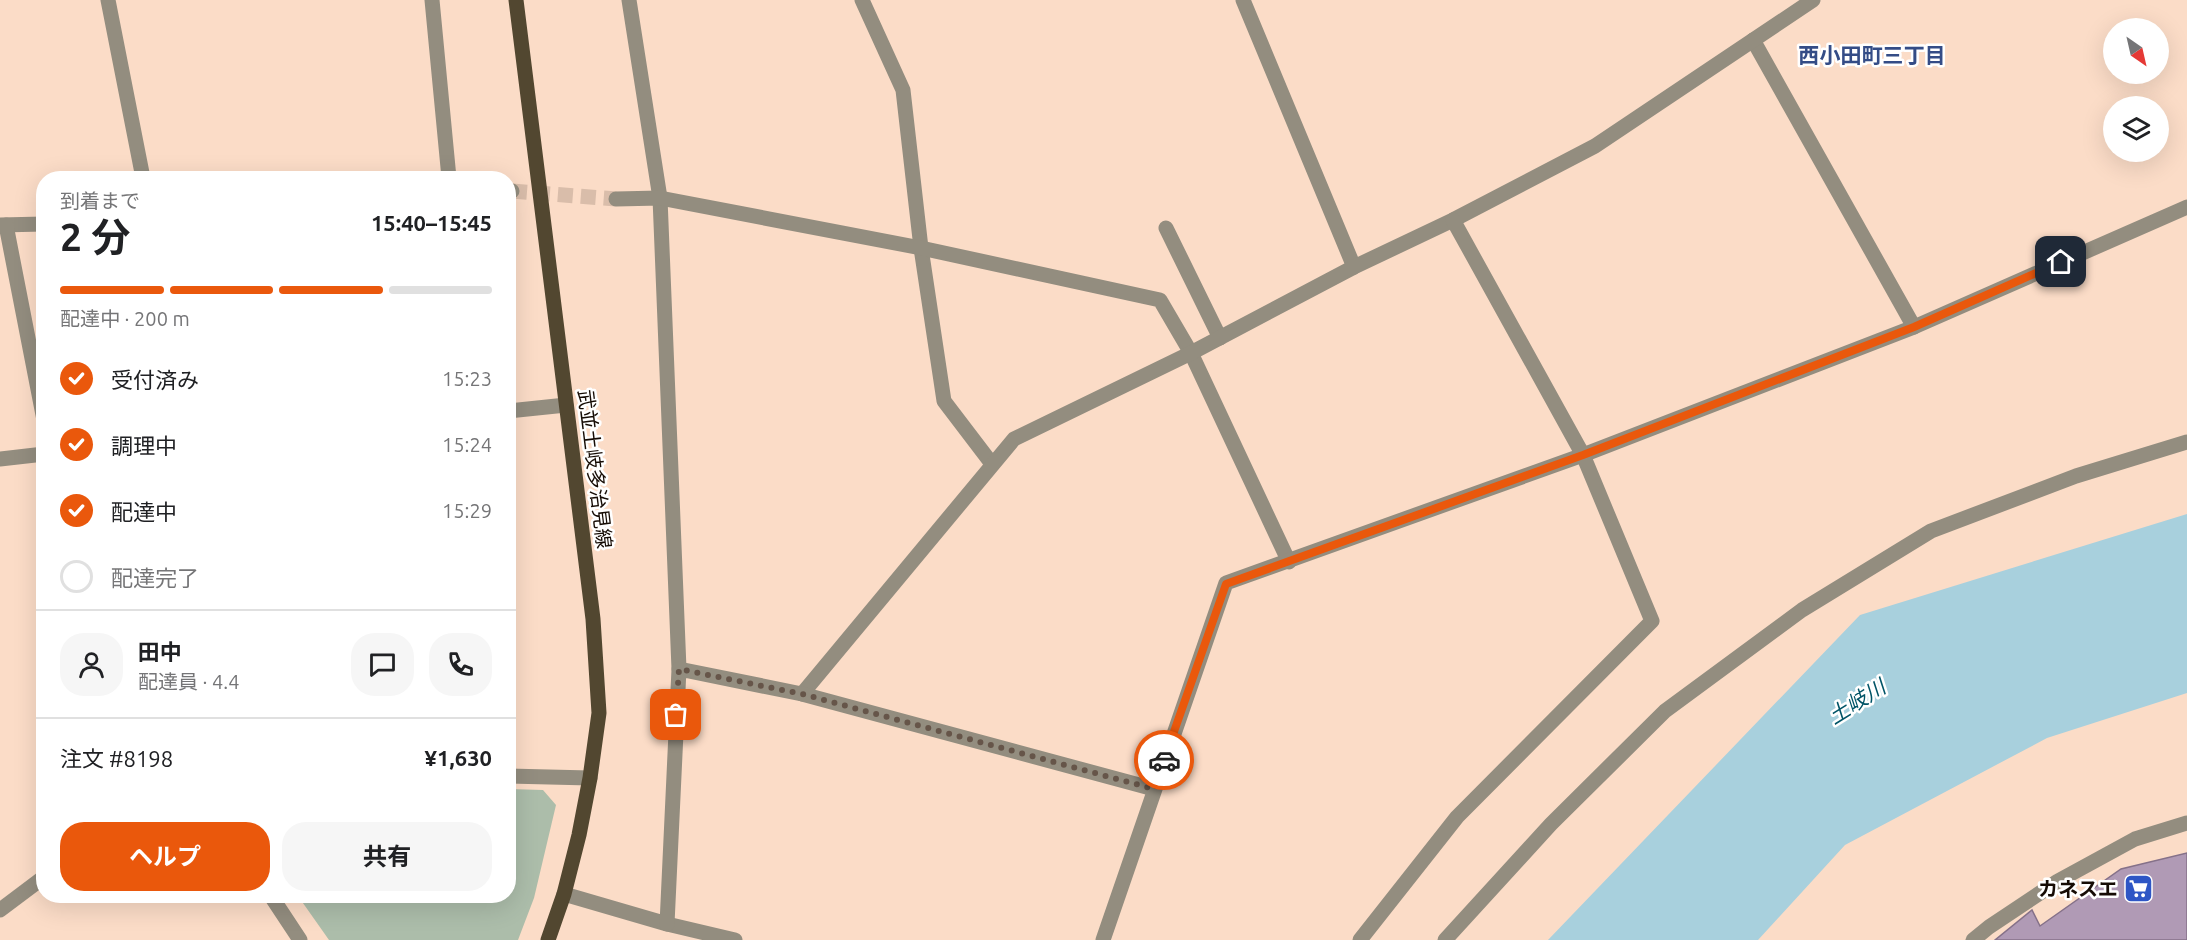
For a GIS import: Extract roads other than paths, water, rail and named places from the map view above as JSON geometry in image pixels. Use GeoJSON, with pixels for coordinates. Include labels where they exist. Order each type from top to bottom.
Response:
{"type":"FeatureCollection","features":[{"type":"Feature","properties":{"kind":"main road","name":"武並土岐多治見線"},"geometry":{"type":"LineString","coordinates":[[516,0],[594,631],[599,713],[579,835],[564,894],[548,940]]}},
{"type":"Feature","properties":{"kind":"street"},"geometry":{"type":"LineString","coordinates":[[108,0],[142,171]]}},
{"type":"Feature","properties":{"kind":"street"},"geometry":{"type":"LineString","coordinates":[[432,0],[448,171]]}},
{"type":"Feature","properties":{"kind":"street"},"geometry":{"type":"LineString","coordinates":[[629,0],[660,198],[679,669],[667,924]]}},
{"type":"Feature","properties":{"kind":"street"},"geometry":{"type":"LineString","coordinates":[[862,0],[903,90],[921,248],[944,401],[992,464]]}},
{"type":"Feature","properties":{"kind":"street"},"geometry":{"type":"LineString","coordinates":[[802,694],[1014,439],[1191,353],[1354,267],[1453,220],[1595,146],[1813,0]]}},
{"type":"Feature","properties":{"kind":"street"},"geometry":{"type":"LineString","coordinates":[[1248,2],[1354,267]]}},
{"type":"Feature","properties":{"kind":"street"},"geometry":{"type":"LineString","coordinates":[[1753,40],[1914,327]]}},
{"type":"Feature","properties":{"kind":"street"},"geometry":{"type":"LineString","coordinates":[[616,199],[660,198],[921,248],[1160,300],[1191,353],[1288,562]]}},
{"type":"Feature","properties":{"kind":"street"},"geometry":{"type":"LineString","coordinates":[[1103,940],[1226,584],[1583,455],[1914,327],[2187,207]]}},
{"type":"Feature","properties":{"kind":"street"},"geometry":{"type":"LineString","coordinates":[[1360,940],[1456,817],[1652,621],[1583,455],[1453,220]]}},
{"type":"Feature","properties":{"kind":"street"},"geometry":{"type":"LineString","coordinates":[[36,224],[3,225],[36,382]]}},
{"type":"Feature","properties":{"kind":"street"},"geometry":{"type":"LineString","coordinates":[[1166,228],[1220,338]]}},
{"type":"Feature","properties":{"kind":"street"},"geometry":{"type":"LineString","coordinates":[[516,410],[566,405]]}},
{"type":"Feature","properties":{"kind":"street"},"geometry":{"type":"LineString","coordinates":[[1445,940],[1551,824],[1665,711],[1802,610],[1931,531],[2076,476],[2187,442]]}},
{"type":"Feature","properties":{"kind":"street"},"geometry":{"type":"LineString","coordinates":[[0,459],[36,455]]}},
{"type":"Feature","properties":{"kind":"street"},"geometry":{"type":"LineString","coordinates":[[679,669],[802,694],[1154,789]]}},
{"type":"Feature","properties":{"kind":"street"},"geometry":{"type":"LineString","coordinates":[[516,776],[590,778]]}},
{"type":"Feature","properties":{"kind":"street"},"geometry":{"type":"LineString","coordinates":[[1973,940],[2058,881],[2135,839],[2187,823]]}},
{"type":"Feature","properties":{"kind":"street"},"geometry":{"type":"LineString","coordinates":[[0,910],[36,883]]}},
{"type":"Feature","properties":{"kind":"street"},"geometry":{"type":"LineString","coordinates":[[564,894],[667,924],[735,940]]}},
{"type":"Feature","properties":{"kind":"street"},"geometry":{"type":"LineString","coordinates":[[276,903],[300,940]]}},
{"type":"Feature","properties":{"kind":"water","name":"土岐川"},"geometry":{"type":"Polygon","coordinates":[[[2187,514],[2187,693],[2047,738],[1845,845],[1758,940],[1548,940],[1860,615],[2187,514]]]}},
{"type":"Feature","properties":{"kind":"tunnel"},"geometry":{"type":"LineString","coordinates":[[516,191],[616,199]]}},
{"type":"Feature","properties":{"kind":"place","name":"カネスエ"},"geometry":{"type":"Point","coordinates":[2139,889]}},
{"type":"Feature","properties":{"kind":"district","name":"西小田町三丁目"},"geometry":{"type":"Point","coordinates":[1872,56]}}]}
